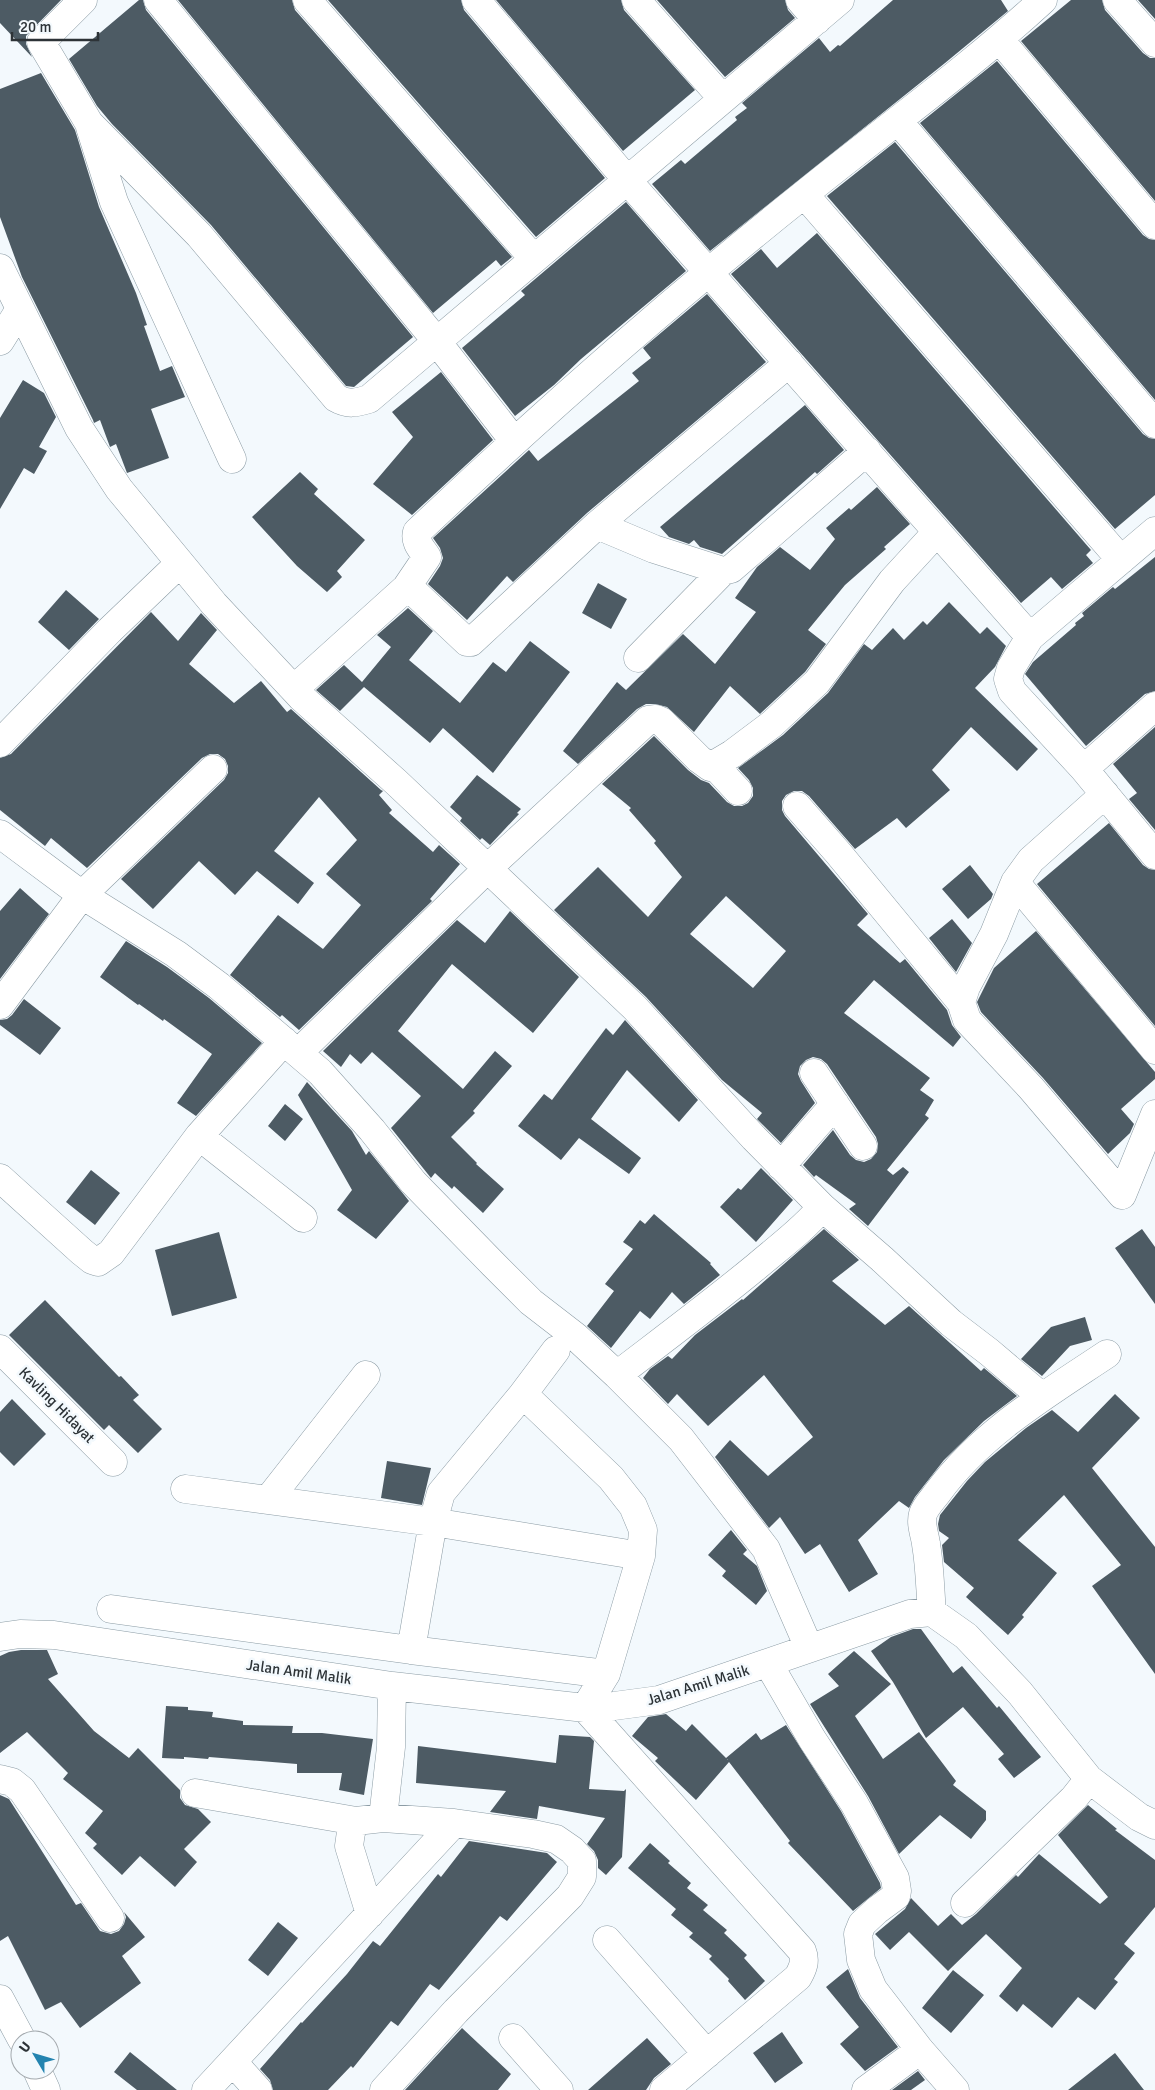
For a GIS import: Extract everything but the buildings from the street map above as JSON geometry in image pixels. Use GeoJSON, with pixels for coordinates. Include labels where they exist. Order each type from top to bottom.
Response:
{"type":"FeatureCollection","features":[{"type":"Feature","properties":{"kind":"street"},"geometry":{"type":"LineString","coordinates":[[83,0],[41,42],[89,123],[114,202],[232,459]]}},
{"type":"Feature","properties":{"kind":"street"},"geometry":{"type":"LineString","coordinates":[[158,0],[438,342],[514,441]]}},
{"type":"Feature","properties":{"kind":"street"},"geometry":{"type":"LineString","coordinates":[[307,0],[534,259]]}},
{"type":"Feature","properties":{"kind":"street"},"geometry":{"type":"LineString","coordinates":[[476,0],[627,180],[1030,637]]}},
{"type":"Feature","properties":{"kind":"street"},"geometry":{"type":"LineString","coordinates":[[636,0],[723,99]]}},
{"type":"Feature","properties":{"kind":"street"},"geometry":{"type":"LineString","coordinates":[[89,123],[199,235],[336,398],[345,403],[357,403],[370,399],[723,99],[809,10],[840,0]]}},
{"type":"Feature","properties":{"kind":"street"},"geometry":{"type":"LineString","coordinates":[[294,689],[406,588],[427,557],[418,543],[417,532],[514,441],[708,272],[1000,40],[1043,0]]}},
{"type":"Feature","properties":{"kind":"street"},"geometry":{"type":"LineString","coordinates":[[1117,0],[1155,43]]}},
{"type":"Feature","properties":{"kind":"street"},"geometry":{"type":"LineString","coordinates":[[1000,40],[1155,225]]}},
{"type":"Feature","properties":{"kind":"street"},"geometry":{"type":"LineString","coordinates":[[898,120],[1155,424]]}},
{"type":"Feature","properties":{"kind":"street"},"geometry":{"type":"LineString","coordinates":[[804,194],[1122,560]]}},
{"type":"Feature","properties":{"kind":"street"},"geometry":{"type":"LineString","coordinates":[[0,268],[79,428],[119,489],[214,604],[294,689],[488,868],[635,1008],[781,1166],[822,1207],[951,1323],[995,1356],[1042,1398]]}},
{"type":"Feature","properties":{"kind":"street"},"geometry":{"type":"LineString","coordinates":[[0,341],[20,309]]}},
{"type":"Feature","properties":{"kind":"street"},"geometry":{"type":"LineString","coordinates":[[406,588],[414,592],[467,642],[471,642],[597,525],[789,363]]}},
{"type":"Feature","properties":{"kind":"street"},"geometry":{"type":"LineString","coordinates":[[597,525],[654,549],[723,571],[731,570],[867,451]]}},
{"type":"Feature","properties":{"kind":"street"},"geometry":{"type":"LineString","coordinates":[[1155,531],[1030,637],[1011,668],[1008,680],[1012,691],[1084,769],[1155,855]]}},
{"type":"Feature","properties":{"kind":"street"},"geometry":{"type":"LineString","coordinates":[[0,1178],[87,1256],[98,1262],[111,1253],[199,1136],[291,1047],[648,720],[656,719],[661,721],[699,759],[710,767],[714,765],[772,724],[817,682],[892,581],[937,532]]}},
{"type":"Feature","properties":{"kind":"street"},"geometry":{"type":"LineString","coordinates":[[0,743],[110,630],[180,563]]}},
{"type":"Feature","properties":{"kind":"street"},"geometry":{"type":"LineString","coordinates":[[638,658],[723,571]]}},
{"type":"Feature","properties":{"kind":"street"},"geometry":{"type":"LineString","coordinates":[[1084,769],[1155,706]]}},
{"type":"Feature","properties":{"kind":"street"},"geometry":{"type":"LineString","coordinates":[[714,765],[738,791]]}},
{"type":"Feature","properties":{"kind":"street"},"geometry":{"type":"LineString","coordinates":[[0,1005],[82,895],[213,769]]}},
{"type":"Feature","properties":{"kind":"street"},"geometry":{"type":"LineString","coordinates":[[961,1002],[966,987],[994,934],[1016,882],[1031,860],[1105,794]]}},
{"type":"Feature","properties":{"kind":"street"},"geometry":{"type":"LineString","coordinates":[[797,806],[840,854],[961,1002],[967,1020],[1031,1088],[1122,1195],[1155,1114]]}},
{"type":"Feature","properties":{"kind":"street"},"geometry":{"type":"LineString","coordinates":[[0,834],[82,895],[176,954],[219,986],[320,1072],[372,1130],[413,1182],[492,1264],[531,1302],[575,1336],[681,1439],[766,1549],[809,1648]]}},
{"type":"Feature","properties":{"kind":"street"},"geometry":{"type":"LineString","coordinates":[[1016,882],[1155,1050]]}},
{"type":"Feature","properties":{"kind":"street"},"geometry":{"type":"LineString","coordinates":[[814,1073],[863,1146]]}},
{"type":"Feature","properties":{"kind":"street"},"geometry":{"type":"LineString","coordinates":[[781,1166],[835,1104]]}},
{"type":"Feature","properties":{"kind":"street"},"geometry":{"type":"LineString","coordinates":[[199,1136],[303,1218]]}},
{"type":"Feature","properties":{"kind":"street"},"geometry":{"type":"LineString","coordinates":[[617,1375],[712,1304],[811,1220],[822,1207]]}},
{"type":"Feature","properties":{"kind":"street","name":"Kavling Hidayat"},"geometry":{"type":"LineString","coordinates":[[0,1349],[113,1462]]}},
{"type":"Feature","properties":{"kind":"street"},"geometry":{"type":"LineString","coordinates":[[411,1650],[433,1522],[441,1493],[523,1394],[556,1350]]}},
{"type":"Feature","properties":{"kind":"street"},"geometry":{"type":"LineString","coordinates":[[1107,1354],[1042,1398],[984,1442],[948,1478],[923,1515],[923,1530],[926,1543],[932,1612],[966,1636],[998,1668],[1089,1779],[1139,1817],[1155,1825]]}},
{"type":"Feature","properties":{"kind":"street"},"geometry":{"type":"LineString","coordinates":[[268,1500],[366,1375]]}},
{"type":"Feature","properties":{"kind":"street"},"geometry":{"type":"LineString","coordinates":[[523,1394],[610,1478],[633,1506],[643,1530],[641,1556],[606,1674],[585,1708],[802,1951],[805,1958],[798,1977],[664,2090]]}},
{"type":"Feature","properties":{"kind":"street"},"geometry":{"type":"LineString","coordinates":[[185,1489],[433,1522],[641,1556]]}},
{"type":"Feature","properties":{"kind":"street"},"geometry":{"type":"LineString","coordinates":[[111,1610],[606,1674]]}},
{"type":"Feature","properties":{"kind":"street","name":"Jalan Amil Malik"},"geometry":{"type":"LineString","coordinates":[[0,1637],[20,1634],[54,1635],[392,1686],[585,1708],[659,1700],[910,1614],[932,1612]]}},
{"type":"Feature","properties":{"kind":"street"},"geometry":{"type":"LineString","coordinates":[[768,1663],[812,1739],[854,1803],[895,1878],[896,1896],[862,1924],[858,1934],[860,1960],[873,1989],[920,2050],[955,2090]]}},
{"type":"Feature","properties":{"kind":"street"},"geometry":{"type":"LineString","coordinates":[[383,1818],[391,1747],[392,1686]]}},
{"type":"Feature","properties":{"kind":"street"},"geometry":{"type":"LineString","coordinates":[[965,1903],[1074,1798],[1089,1779]]}},
{"type":"Feature","properties":{"kind":"street"},"geometry":{"type":"LineString","coordinates":[[0,1780],[12,1782],[22,1790],[110,1918]]}},
{"type":"Feature","properties":{"kind":"street"},"geometry":{"type":"LineString","coordinates":[[195,1794],[356,1821],[383,1818],[454,1823],[533,1834],[556,1839],[572,1850],[582,1861],[582,1877],[570,1896],[456,2011],[384,2090]]}},
{"type":"Feature","properties":{"kind":"street"},"geometry":{"type":"LineString","coordinates":[[356,1821],[351,1832],[349,1846],[370,1914]]}},
{"type":"Feature","properties":{"kind":"street"},"geometry":{"type":"LineString","coordinates":[[206,2090],[454,1823]]}},
{"type":"Feature","properties":{"kind":"street"},"geometry":{"type":"LineString","coordinates":[[607,1940],[707,2054]]}},
{"type":"Feature","properties":{"kind":"street"},"geometry":{"type":"LineString","coordinates":[[0,1999],[17,2030]]}},
{"type":"Feature","properties":{"kind":"street"},"geometry":{"type":"LineString","coordinates":[[513,2038],[559,2090]]}},
{"type":"Feature","properties":{"kind":"street"},"geometry":{"type":"LineString","coordinates":[[866,2090],[920,2050]]}},
{"type":"Feature","properties":{"kind":"street"},"geometry":{"type":"LineString","coordinates":[[232,2062],[258,2090]]}}]}
